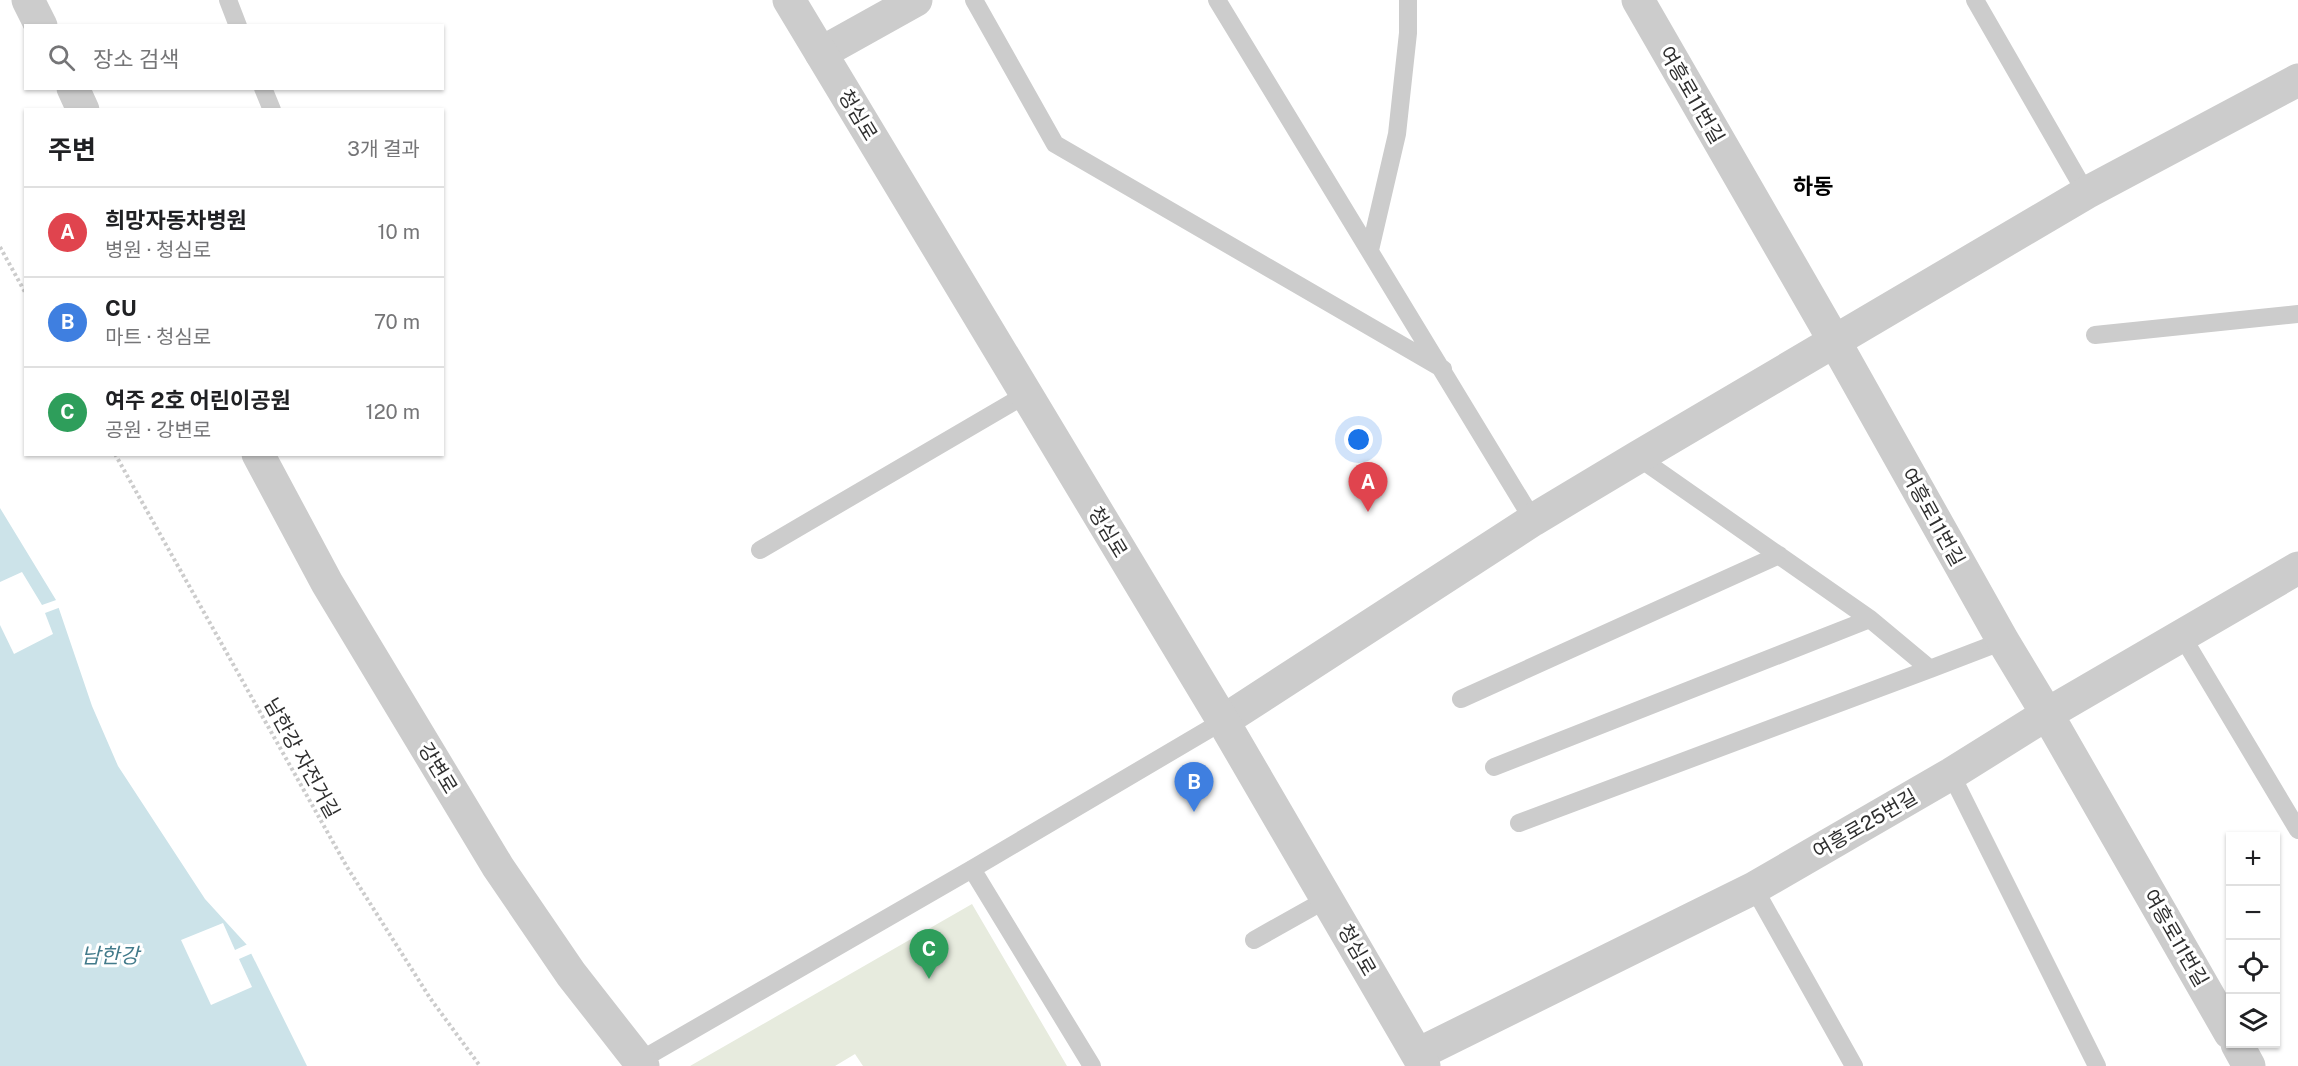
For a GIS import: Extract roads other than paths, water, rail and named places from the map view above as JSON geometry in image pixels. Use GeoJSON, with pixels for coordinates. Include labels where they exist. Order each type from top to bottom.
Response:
{"type":"FeatureCollection","features":[{"type":"Feature","properties":{"kind":"street"},"geometry":{"type":"LineString","coordinates":[[28,0],[40,24]]}},
{"type":"Feature","properties":{"kind":"street","name":"청심로"},"geometry":{"type":"LineString","coordinates":[[789,0],[1222,721],[1421,1060]]}},
{"type":"Feature","properties":{"kind":"street"},"geometry":{"type":"LineString","coordinates":[[821,53],[916,0]]}},
{"type":"Feature","properties":{"kind":"street","name":"여흥로11번길"},"geometry":{"type":"LineString","coordinates":[[1638,0],[1835,342],[2003,641],[2226,1026]]}},
{"type":"Feature","properties":{"kind":"street"},"geometry":{"type":"LineString","coordinates":[[1222,721],[1533,520],[1638,457],[2086,192],[2298,80]]}},
{"type":"Feature","properties":{"kind":"street"},"geometry":{"type":"LineString","coordinates":[[74,90],[82,108]]}},
{"type":"Feature","properties":{"kind":"street","name":"강변로"},"geometry":{"type":"LineString","coordinates":[[259,456],[327,582],[498,867],[571,974],[641,1063]]}},
{"type":"Feature","properties":{"kind":"street","name":"여흥로25번길"},"geometry":{"type":"LineString","coordinates":[[1421,1060],[1754,888],[2298,568]]}},
{"type":"Feature","properties":{"kind":"street"},"geometry":{"type":"LineString","coordinates":[[2239,1048],[2250,1066]]}},
{"type":"Feature","properties":{"kind":"lane"},"geometry":{"type":"LineString","coordinates":[[228,0],[237,24]]}},
{"type":"Feature","properties":{"kind":"lane"},"geometry":{"type":"LineString","coordinates":[[974,0],[1055,144],[1443,369]]}},
{"type":"Feature","properties":{"kind":"lane"},"geometry":{"type":"LineString","coordinates":[[1217,0],[1533,520]]}},
{"type":"Feature","properties":{"kind":"lane"},"geometry":{"type":"LineString","coordinates":[[1370,250],[1397,134],[1408,33],[1408,0]]}},
{"type":"Feature","properties":{"kind":"lane"},"geometry":{"type":"LineString","coordinates":[[1975,0],[2086,192]]}},
{"type":"Feature","properties":{"kind":"lane"},"geometry":{"type":"LineString","coordinates":[[264,90],[271,108]]}},
{"type":"Feature","properties":{"kind":"lane"},"geometry":{"type":"LineString","coordinates":[[2095,335],[2298,314]]}},
{"type":"Feature","properties":{"kind":"lane"},"geometry":{"type":"LineString","coordinates":[[759,550],[1025,395]]}},
{"type":"Feature","properties":{"kind":"lane"},"geometry":{"type":"LineString","coordinates":[[1638,457],[1870,619],[1930,669]]}},
{"type":"Feature","properties":{"kind":"lane"},"geometry":{"type":"LineString","coordinates":[[1461,699],[1779,555]]}},
{"type":"Feature","properties":{"kind":"lane"},"geometry":{"type":"LineString","coordinates":[[1494,767],[1870,619]]}},
{"type":"Feature","properties":{"kind":"lane"},"geometry":{"type":"LineString","coordinates":[[2182,636],[2298,830]]}},
{"type":"Feature","properties":{"kind":"lane"},"geometry":{"type":"LineString","coordinates":[[1519,824],[2003,641]]}},
{"type":"Feature","properties":{"kind":"lane"},"geometry":{"type":"LineString","coordinates":[[641,1063],[1222,721]]}},
{"type":"Feature","properties":{"kind":"lane"},"geometry":{"type":"LineString","coordinates":[[1951,774],[2097,1066]]}},
{"type":"Feature","properties":{"kind":"lane"},"geometry":{"type":"LineString","coordinates":[[972,869],[1092,1066]]}},
{"type":"Feature","properties":{"kind":"lane"},"geometry":{"type":"LineString","coordinates":[[1754,888],[1854,1066]]}},
{"type":"Feature","properties":{"kind":"lane"},"geometry":{"type":"LineString","coordinates":[[1254,940],[1327,899]]}},
{"type":"Feature","properties":{"kind":"water","name":"남한강"},"geometry":{"type":"Polygon","coordinates":[[[0,508],[56,600],[92,706],[118,766],[205,899],[247,945],[307,1066],[0,1066],[0,508]]]}},
{"type":"Feature","properties":{"kind":"place","name":"희망자동차병원"},"geometry":{"type":"Point","coordinates":[1368,512]}},
{"type":"Feature","properties":{"kind":"place","name":"CU"},"geometry":{"type":"Point","coordinates":[1194,812]}},
{"type":"Feature","properties":{"kind":"place","name":"여주 2호 어린이공원"},"geometry":{"type":"Point","coordinates":[929,979]}},
{"type":"Feature","properties":{"kind":"district","name":"하동"},"geometry":{"type":"Point","coordinates":[1813,186]}}]}
